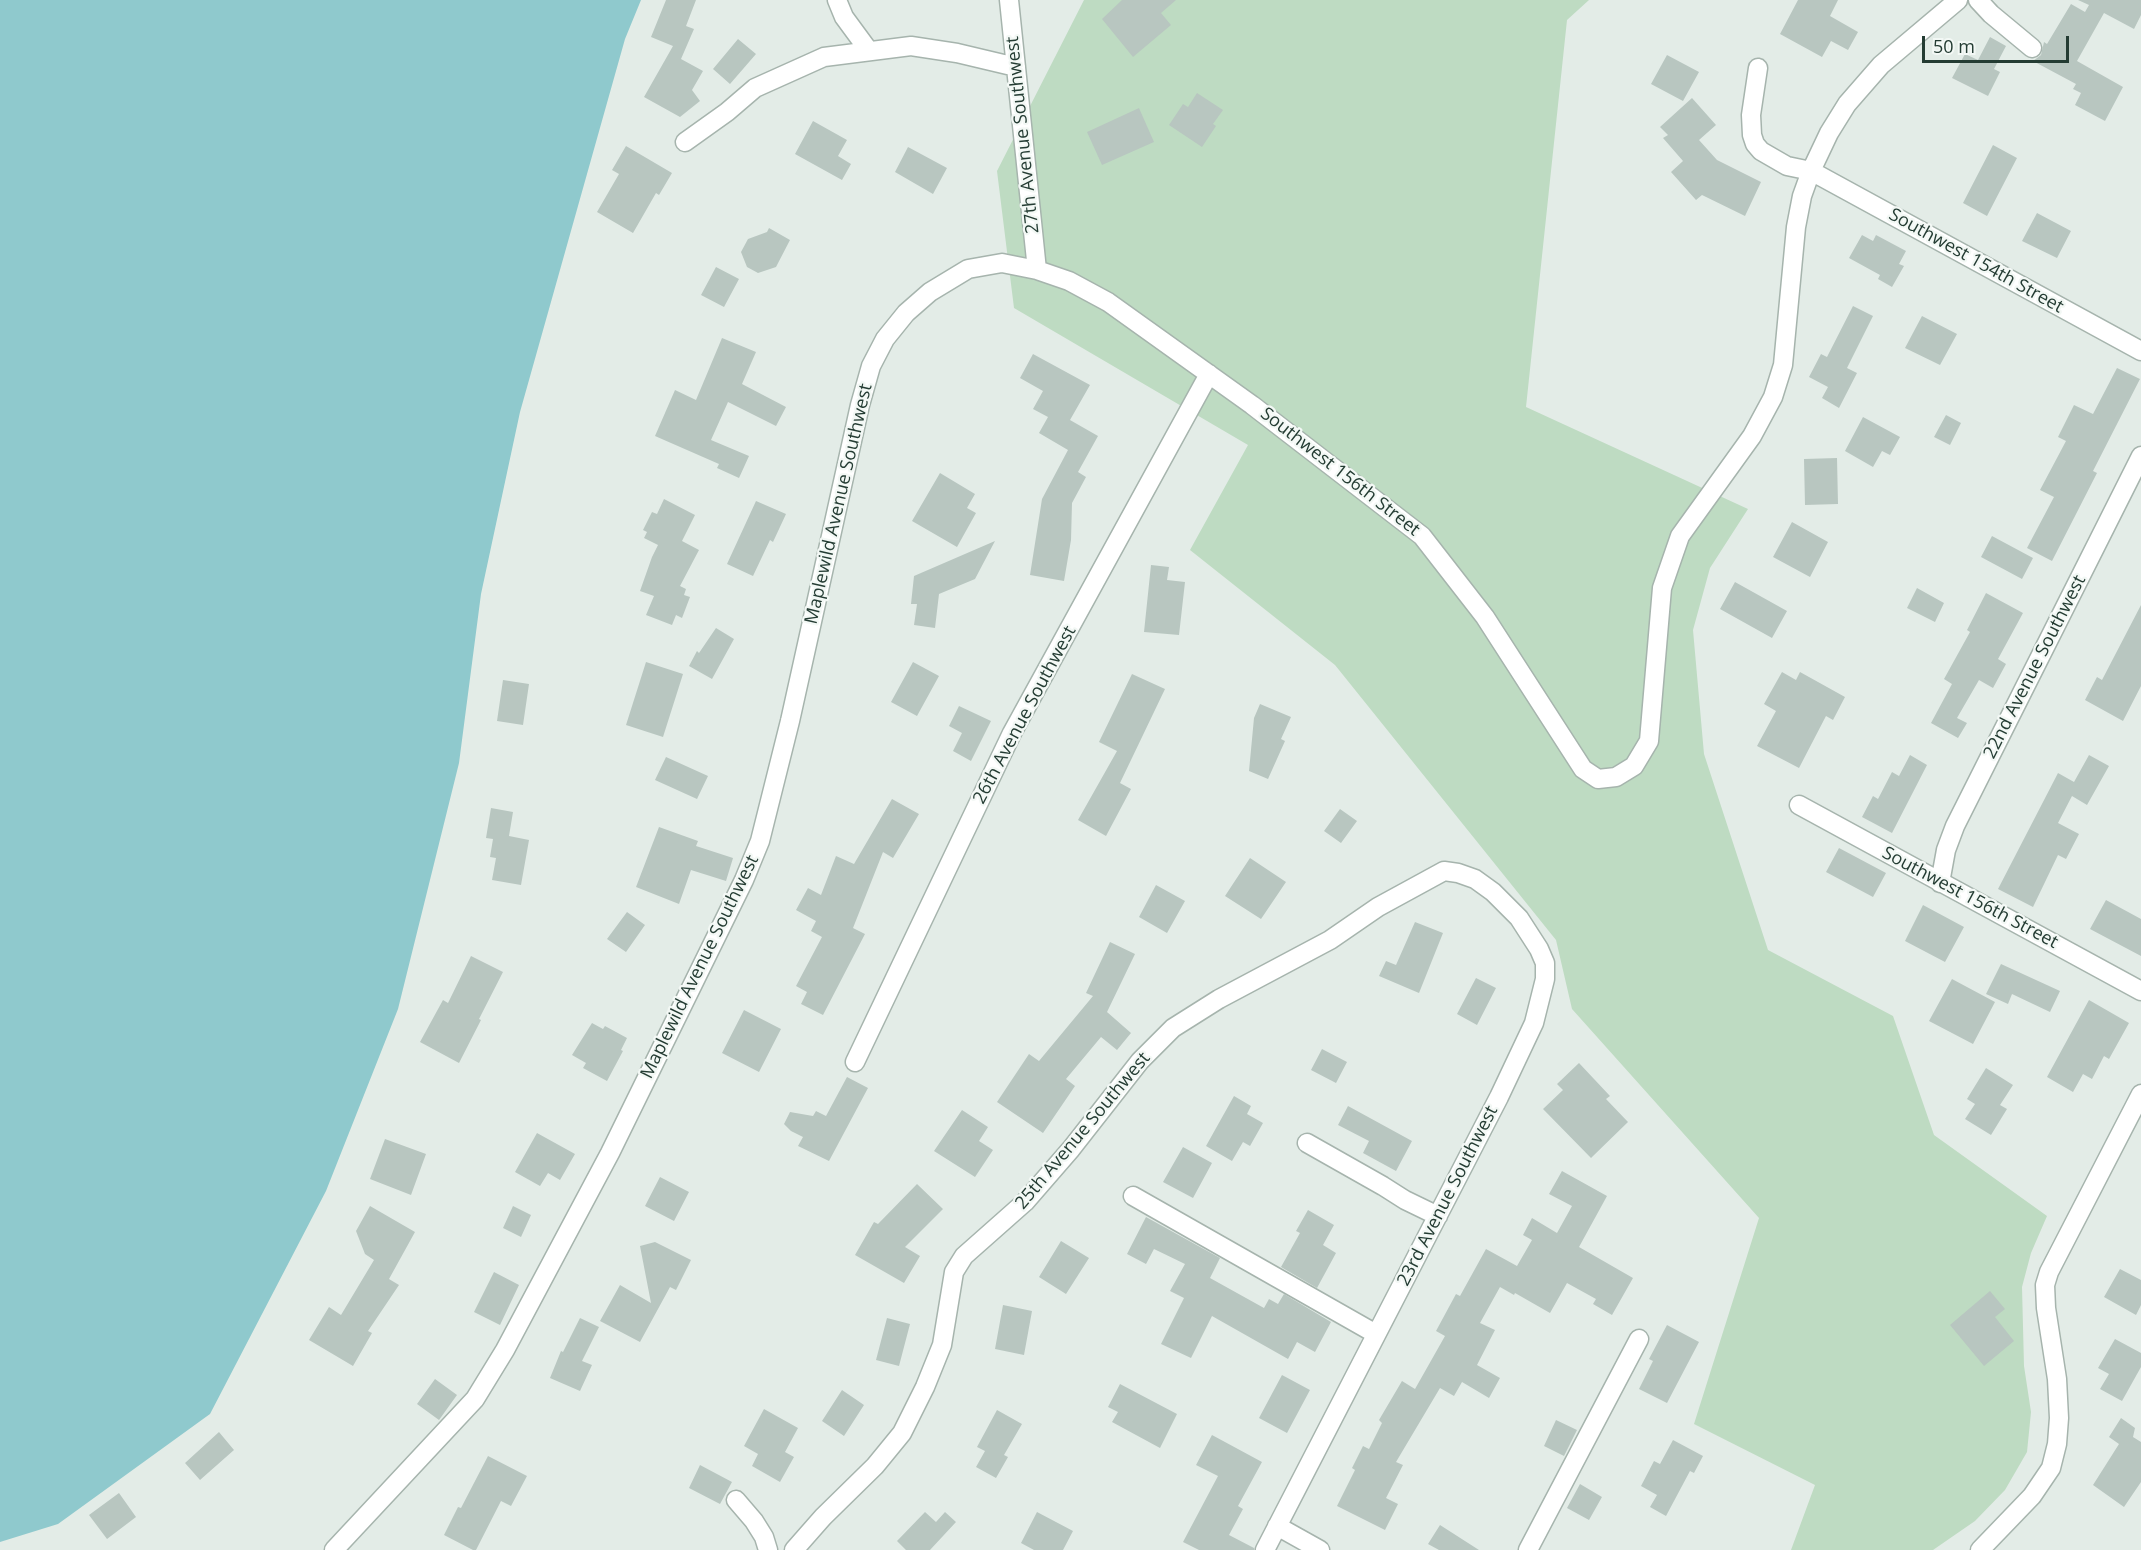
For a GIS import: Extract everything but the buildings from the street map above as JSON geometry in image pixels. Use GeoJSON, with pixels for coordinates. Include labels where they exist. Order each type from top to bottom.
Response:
{"type":"FeatureCollection","features":[{"type":"Feature","properties":{"kind":"street"},"geometry":{"type":"LineString","coordinates":[[837,0],[844,17],[870,51]]}},
{"type":"Feature","properties":{"kind":"street","name":"27th Avenue Southwest"},"geometry":{"type":"LineString","coordinates":[[1009,0],[1037,270]]}},
{"type":"Feature","properties":{"kind":"street"},"geometry":{"type":"LineString","coordinates":[[1811,171],[1829,132],[1847,104],[1881,65],[1958,0]]}},
{"type":"Feature","properties":{"kind":"street"},"geometry":{"type":"LineString","coordinates":[[1978,0],[1991,14],[2032,48]]}},
{"type":"Feature","properties":{"kind":"street"},"geometry":{"type":"LineString","coordinates":[[685,142],[727,112],[755,88],[824,57],[911,46],[957,53],[1016,67]]}},
{"type":"Feature","properties":{"kind":"street","name":"Southwest 154th Street"},"geometry":{"type":"LineString","coordinates":[[1758,68],[1751,115],[1752,135],[1755,144],[1767,155],[1787,166],[1811,171],[2141,351]]}},
{"type":"Feature","properties":{"kind":"street","name":"Southwest 156th Street"},"geometry":{"type":"LineString","coordinates":[[1037,270],[1069,281],[1108,302],[1209,374],[1422,536],[1485,617],[1583,769],[1598,779],[1616,777],[1634,766],[1648,741],[1662,588],[1680,536],[1752,436],[1773,397],[1783,365],[1796,227],[1802,196],[1811,171]]}},
{"type":"Feature","properties":{"kind":"street","name":"Maplewild Avenue Southwest"},"geometry":{"type":"LineString","coordinates":[[334,1550],[475,1399],[505,1350],[610,1153],[744,880],[760,841],[790,721],[860,405],[871,366],[885,339],[906,313],[930,292],[968,270],[1002,262],[1037,270]]}},
{"type":"Feature","properties":{"kind":"street","name":"26th Avenue Southwest"},"geometry":{"type":"LineString","coordinates":[[855,1062],[1012,733],[1209,374]]}},
{"type":"Feature","properties":{"kind":"street","name":"22nd Avenue Southwest"},"geometry":{"type":"LineString","coordinates":[[1940,883],[1946,850],[1955,826],[2141,456]]}},
{"type":"Feature","properties":{"kind":"street","name":"Southwest 156th Street"},"geometry":{"type":"LineString","coordinates":[[1798,805],[2141,991]]}},
{"type":"Feature","properties":{"kind":"street","name":"23rd Avenue Southwest"},"geometry":{"type":"LineString","coordinates":[[1265,1550],[1499,1097],[1534,1023],[1545,979],[1545,963],[1542,956],[1519,918],[1493,892],[1474,879],[1444,871]]}},
{"type":"Feature","properties":{"kind":"street","name":"25th Avenue Southwest"},"geometry":{"type":"LineString","coordinates":[[794,1550],[823,1517],[875,1466],[902,1433],[926,1387],[942,1345],[954,1272],[964,1256],[1025,1202],[1071,1149],[1140,1061],[1173,1028],[1220,999],[1330,940],[1378,907],[1444,871]]}},
{"type":"Feature","properties":{"kind":"street"},"geometry":{"type":"LineString","coordinates":[[1980,1550],[2032,1496],[2050,1468],[2057,1444],[2059,1418],[2057,1379],[2046,1308],[2045,1285],[2141,1094]]}},
{"type":"Feature","properties":{"kind":"street"},"geometry":{"type":"LineString","coordinates":[[1307,1143],[1404,1200],[1438,1216]]}},
{"type":"Feature","properties":{"kind":"street"},"geometry":{"type":"LineString","coordinates":[[1133,1196],[1376,1335]]}},
{"type":"Feature","properties":{"kind":"street"},"geometry":{"type":"LineString","coordinates":[[1528,1550],[1639,1339]]}},
{"type":"Feature","properties":{"kind":"street"},"geometry":{"type":"LineString","coordinates":[[736,1500],[754,1521],[764,1537],[768,1550]]}},
{"type":"Feature","properties":{"kind":"street"},"geometry":{"type":"LineString","coordinates":[[1277,1527],[1320,1550]]}},
{"type":"Feature","properties":{"kind":"green space"},"geometry":{"type":"Polygon","coordinates":[[[1084,0],[1589,0],[1567,20],[1526,407],[1748,509],[1710,568],[1693,630],[1704,754],[1768,950],[1893,1016],[1934,1135],[2047,1216],[2031,1253],[2022,1287],[2024,1366],[2031,1412],[2027,1452],[2005,1490],[1975,1521],[1933,1550],[1791,1550],[1815,1485],[1694,1424],[1759,1218],[1572,1009],[1556,940],[1335,665],[1190,550],[1248,445],[1014,308],[997,171],[1084,0]]]}},
{"type":"Feature","properties":{"kind":"water"},"geometry":{"type":"Polygon","coordinates":[[[0,0],[641,0],[625,39],[520,412],[481,594],[459,763],[398,1009],[326,1191],[210,1414],[58,1524],[0,1542],[0,0]]]}}]}
